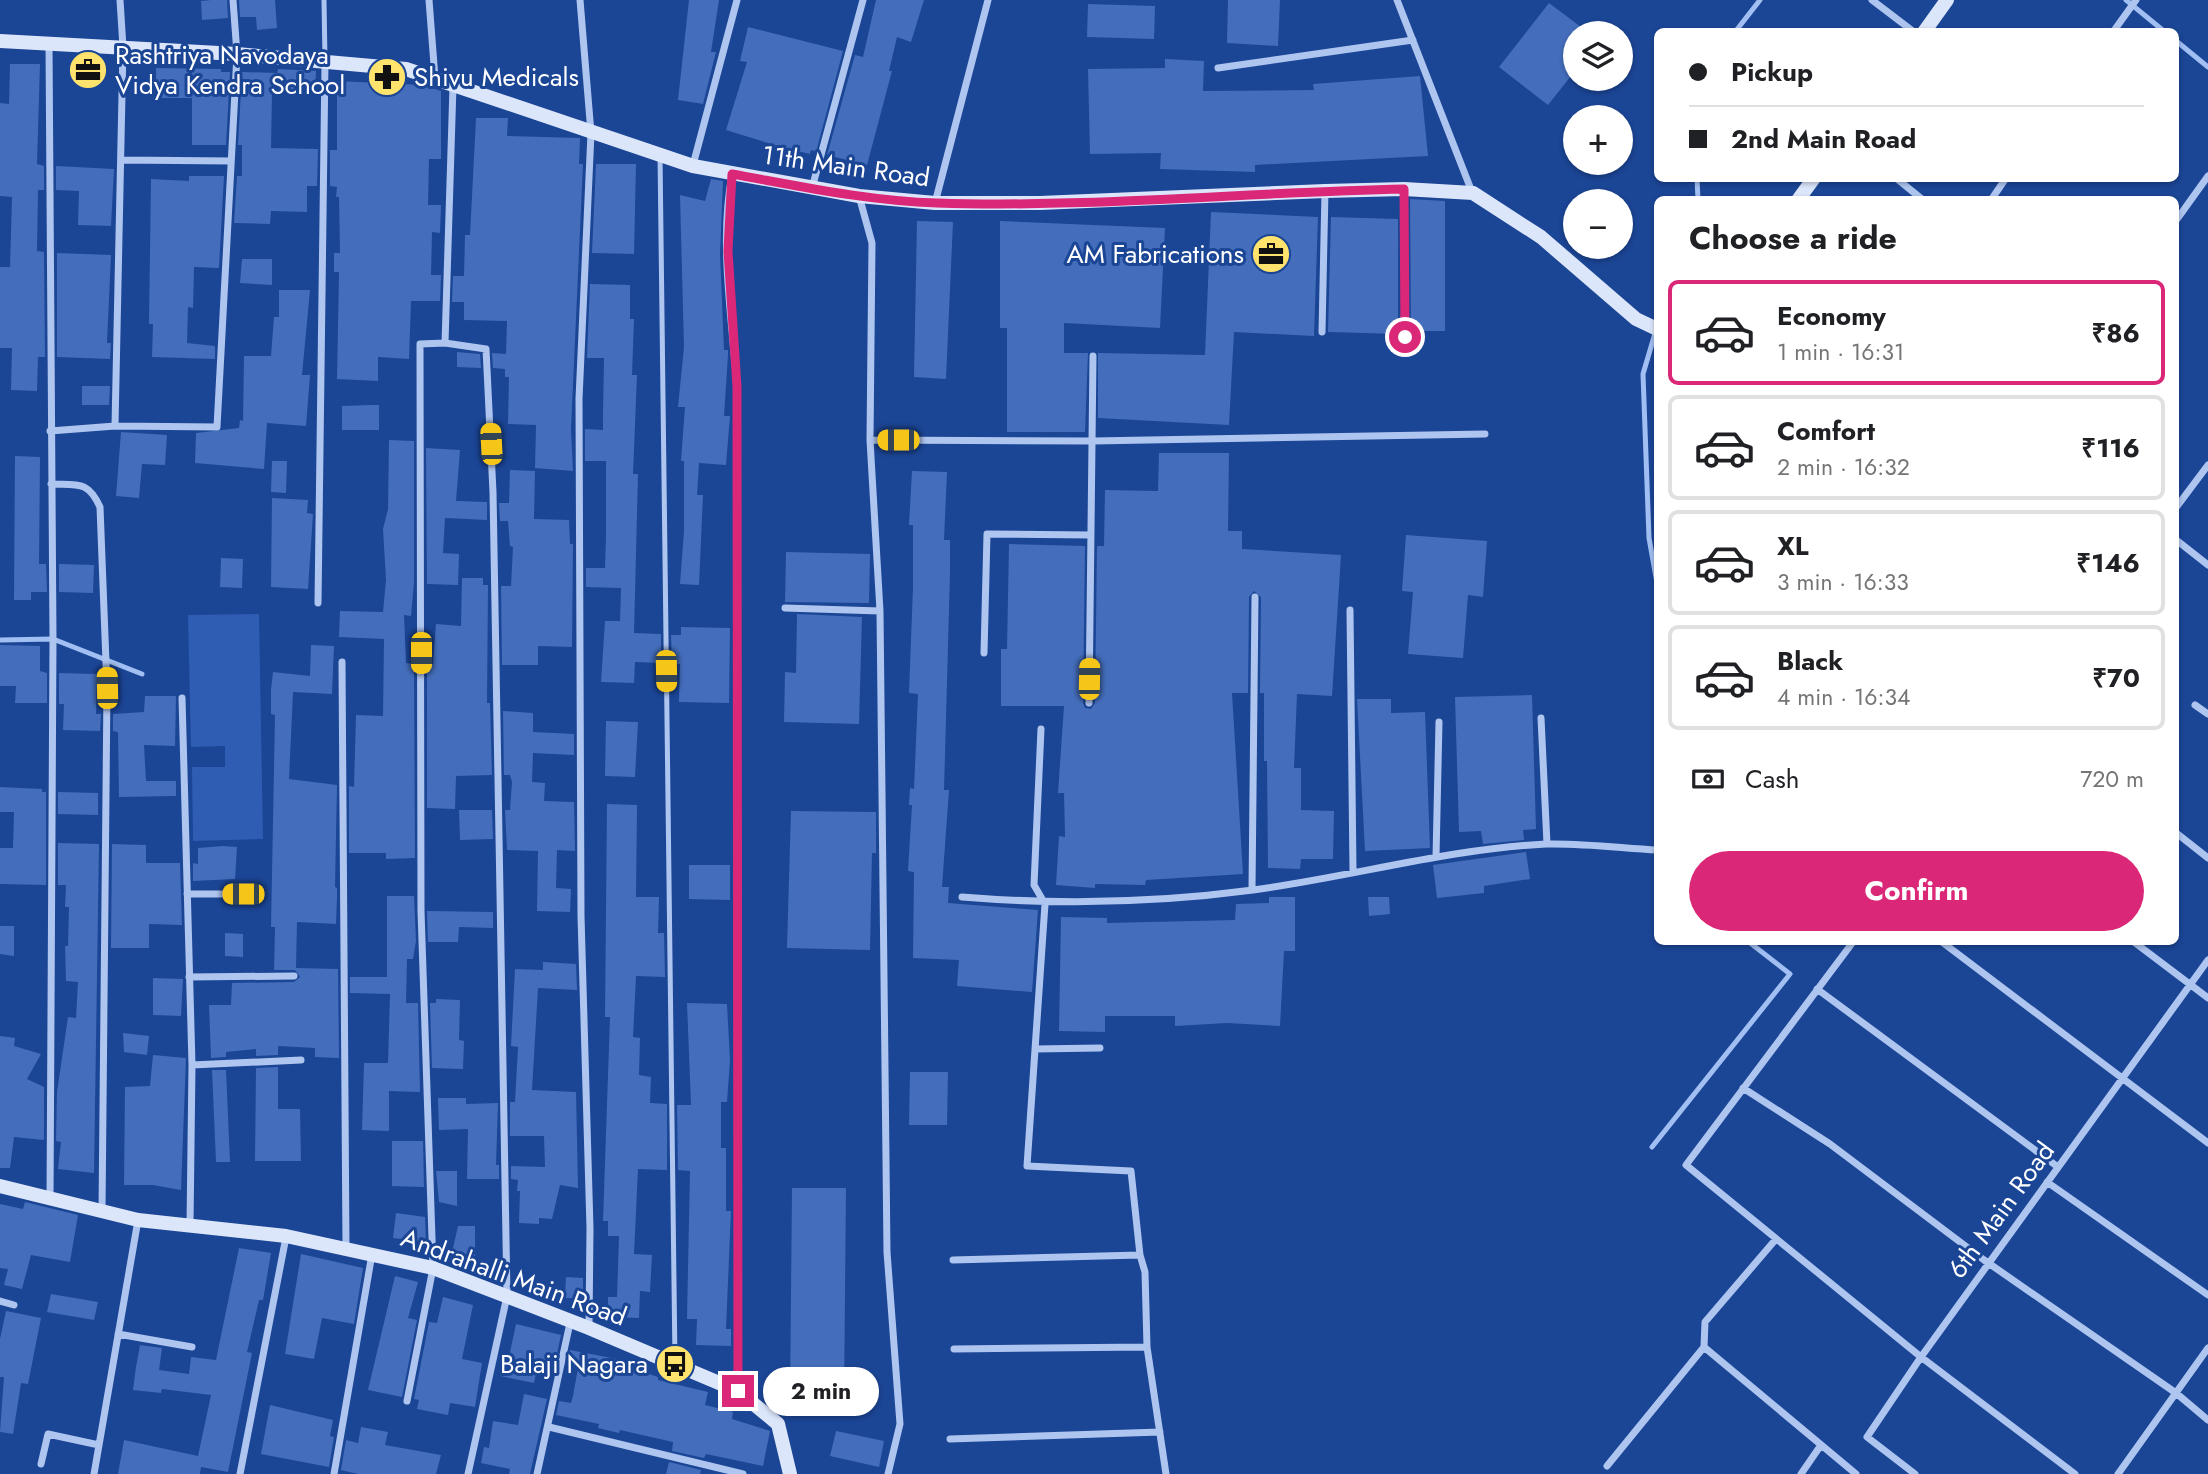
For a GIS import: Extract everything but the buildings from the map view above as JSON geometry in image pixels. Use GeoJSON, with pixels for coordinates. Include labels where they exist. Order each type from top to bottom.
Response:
{"type":"FeatureCollection","features":[{"type":"Feature","properties":{"kind":"street"},"geometry":{"type":"LineString","coordinates":[[115,426],[123,47],[120,0]]}},
{"type":"Feature","properties":{"kind":"street"},"geometry":{"type":"LineString","coordinates":[[50,430],[115,426],[217,427],[237,54],[233,0]]}},
{"type":"Feature","properties":{"kind":"street"},"geometry":{"type":"LineString","coordinates":[[429,0],[435,79]]}},
{"type":"Feature","properties":{"kind":"street"},"geometry":{"type":"LineString","coordinates":[[580,0],[591,133],[579,399],[581,916],[590,1228],[589,1328]]}},
{"type":"Feature","properties":{"kind":"street"},"geometry":{"type":"LineString","coordinates":[[693,166],[737,0]]}},
{"type":"Feature","properties":{"kind":"street"},"geometry":{"type":"LineString","coordinates":[[812,189],[863,0]]}},
{"type":"Feature","properties":{"kind":"street"},"geometry":{"type":"LineString","coordinates":[[935,203],[988,0]]}},
{"type":"Feature","properties":{"kind":"street"},"geometry":{"type":"LineString","coordinates":[[1397,0],[1473,193]]}},
{"type":"Feature","properties":{"kind":"street"},"geometry":{"type":"LineString","coordinates":[[1872,0],[1909,28]]}},
{"type":"Feature","properties":{"kind":"street"},"geometry":{"type":"LineString","coordinates":[[1927,28],[1947,0]]}},
{"type":"Feature","properties":{"kind":"street"},"geometry":{"type":"LineString","coordinates":[[2116,28],[2136,0]]}},
{"type":"Feature","properties":{"kind":"street"},"geometry":{"type":"LineString","coordinates":[[1218,68],[1413,40]]}},
{"type":"Feature","properties":{"kind":"street","name":"11th Main Road"},"geometry":{"type":"LineString","coordinates":[[0,41],[237,54],[406,69],[693,166],[859,196],[935,203],[1040,203],[1404,189],[1473,193],[1541,237],[1636,319],[1653,327]]}},
{"type":"Feature","properties":{"kind":"street"},"geometry":{"type":"LineString","coordinates":[[49,43],[53,639],[50,1200]]}},
{"type":"Feature","properties":{"kind":"street"},"geometry":{"type":"LineString","coordinates":[[317,603],[325,62]]}},
{"type":"Feature","properties":{"kind":"street"},"geometry":{"type":"LineString","coordinates":[[445,343],[453,85]]}},
{"type":"Feature","properties":{"kind":"street"},"geometry":{"type":"LineString","coordinates":[[121,160],[231,161]]}},
{"type":"Feature","properties":{"kind":"street"},"geometry":{"type":"LineString","coordinates":[[732,174],[728,251],[737,387],[738,1391]]}},
{"type":"Feature","properties":{"kind":"street"},"geometry":{"type":"LineString","coordinates":[[2179,216],[2208,176]]}},
{"type":"Feature","properties":{"kind":"street"},"geometry":{"type":"LineString","coordinates":[[1901,182],[1918,196]]}},
{"type":"Feature","properties":{"kind":"street"},"geometry":{"type":"LineString","coordinates":[[1404,189],[1405,337]]}},
{"type":"Feature","properties":{"kind":"street"},"geometry":{"type":"LineString","coordinates":[[1322,332],[1325,191]]}},
{"type":"Feature","properties":{"kind":"street"},"geometry":{"type":"LineString","coordinates":[[859,196],[872,243],[870,440],[880,611],[887,1252],[900,1424],[888,1474]]}},
{"type":"Feature","properties":{"kind":"street"},"geometry":{"type":"LineString","coordinates":[[407,1401],[433,1268],[421,911],[420,344],[445,343],[486,349],[493,492],[494,690],[507,1296],[468,1474]]}},
{"type":"Feature","properties":{"kind":"street"},"geometry":{"type":"LineString","coordinates":[[1089,703],[1093,356]]}},
{"type":"Feature","properties":{"kind":"street"},"geometry":{"type":"LineString","coordinates":[[870,440],[1093,441],[1485,434]]}},
{"type":"Feature","properties":{"kind":"street"},"geometry":{"type":"LineString","coordinates":[[2179,504],[2208,465]]}},
{"type":"Feature","properties":{"kind":"street"},"geometry":{"type":"LineString","coordinates":[[51,485],[84,485],[93,492],[100,506],[107,688],[102,1212]]}},
{"type":"Feature","properties":{"kind":"street"},"geometry":{"type":"LineString","coordinates":[[984,653],[987,534],[1091,535]]}},
{"type":"Feature","properties":{"kind":"street"},"geometry":{"type":"LineString","coordinates":[[2179,542],[2208,565]]}},
{"type":"Feature","properties":{"kind":"street"},"geometry":{"type":"LineString","coordinates":[[1252,890],[1255,597]]}},
{"type":"Feature","properties":{"kind":"street"},"geometry":{"type":"LineString","coordinates":[[785,608],[880,611]]}},
{"type":"Feature","properties":{"kind":"street"},"geometry":{"type":"LineString","coordinates":[[1350,610],[1353,871]]}},
{"type":"Feature","properties":{"kind":"street"},"geometry":{"type":"LineString","coordinates":[[342,662],[346,1248]]}},
{"type":"Feature","properties":{"kind":"street"},"geometry":{"type":"LineString","coordinates":[[182,698],[192,1065],[190,1226]]}},
{"type":"Feature","properties":{"kind":"street"},"geometry":{"type":"LineString","coordinates":[[2194,705],[2208,714]]}},
{"type":"Feature","properties":{"kind":"street"},"geometry":{"type":"LineString","coordinates":[[1541,718],[1547,844]]}},
{"type":"Feature","properties":{"kind":"street"},"geometry":{"type":"LineString","coordinates":[[1436,857],[1439,722]]}},
{"type":"Feature","properties":{"kind":"street"},"geometry":{"type":"LineString","coordinates":[[1041,729],[1034,884],[1045,904],[1027,1166],[1131,1171],[1140,1255],[1145,1272],[1147,1347],[1166,1474]]}},
{"type":"Feature","properties":{"kind":"street"},"geometry":{"type":"LineString","coordinates":[[2179,835],[2208,858]]}},
{"type":"Feature","properties":{"kind":"street"},"geometry":{"type":"LineString","coordinates":[[962,897],[1045,904],[1142,901],[1252,890],[1436,857],[1547,844],[1654,850]]}},
{"type":"Feature","properties":{"kind":"street"},"geometry":{"type":"LineString","coordinates":[[187,894],[243,894]]}},
{"type":"Feature","properties":{"kind":"street"},"geometry":{"type":"LineString","coordinates":[[1851,945],[1686,1165],[1921,1357],[2075,1474]]}},
{"type":"Feature","properties":{"kind":"street"},"geometry":{"type":"LineString","coordinates":[[1946,945],[2208,1143]]}},
{"type":"Feature","properties":{"kind":"street"},"geometry":{"type":"LineString","coordinates":[[2138,945],[2208,998]]}},
{"type":"Feature","properties":{"kind":"street","name":"6th Main Road"},"geometry":{"type":"LineString","coordinates":[[1915,1474],[1867,1437],[1921,1357],[2208,960]]}},
{"type":"Feature","properties":{"kind":"street"},"geometry":{"type":"LineString","coordinates":[[189,977],[294,976]]}},
{"type":"Feature","properties":{"kind":"street"},"geometry":{"type":"LineString","coordinates":[[1817,989],[2058,1167]]}},
{"type":"Feature","properties":{"kind":"street"},"geometry":{"type":"LineString","coordinates":[[1035,1049],[1100,1048]]}},
{"type":"Feature","properties":{"kind":"street"},"geometry":{"type":"LineString","coordinates":[[192,1065],[301,1060]]}},
{"type":"Feature","properties":{"kind":"street"},"geometry":{"type":"LineString","coordinates":[[1743,1088],[1830,1144],[1990,1262],[2176,1393],[2208,1420]]}},
{"type":"Feature","properties":{"kind":"street"},"geometry":{"type":"LineString","coordinates":[[2048,1182],[2208,1295]]}},
{"type":"Feature","properties":{"kind":"street","name":"Andrahalli Main Road"},"geometry":{"type":"LineString","coordinates":[[0,1186],[138,1220],[286,1236],[433,1268],[589,1328],[738,1391],[778,1424],[790,1474]]}},
{"type":"Feature","properties":{"kind":"street"},"geometry":{"type":"LineString","coordinates":[[94,1474],[138,1220]]}},
{"type":"Feature","properties":{"kind":"street"},"geometry":{"type":"LineString","coordinates":[[240,1474],[286,1236]]}},
{"type":"Feature","properties":{"kind":"street"},"geometry":{"type":"LineString","coordinates":[[1607,1466],[1704,1347],[1705,1322],[1776,1239]]}},
{"type":"Feature","properties":{"kind":"street"},"geometry":{"type":"LineString","coordinates":[[334,1474],[373,1253]]}},
{"type":"Feature","properties":{"kind":"street"},"geometry":{"type":"LineString","coordinates":[[953,1260],[1140,1255]]}},
{"type":"Feature","properties":{"kind":"street"},"geometry":{"type":"LineString","coordinates":[[0,1301],[14,1305]]}},
{"type":"Feature","properties":{"kind":"street"},"geometry":{"type":"LineString","coordinates":[[537,1474],[570,1322]]}},
{"type":"Feature","properties":{"kind":"street"},"geometry":{"type":"LineString","coordinates":[[118,1334],[192,1347]]}},
{"type":"Feature","properties":{"kind":"street"},"geometry":{"type":"LineString","coordinates":[[954,1349],[1147,1347]]}},
{"type":"Feature","properties":{"kind":"street"},"geometry":{"type":"LineString","coordinates":[[1704,1347],[1856,1474]]}},
{"type":"Feature","properties":{"kind":"street"},"geometry":{"type":"LineString","coordinates":[[2118,1474],[2208,1348]]}},
{"type":"Feature","properties":{"kind":"street"},"geometry":{"type":"LineString","coordinates":[[549,1427],[743,1474]]}},
{"type":"Feature","properties":{"kind":"street"},"geometry":{"type":"LineString","coordinates":[[950,1439],[1160,1432]]}},
{"type":"Feature","properties":{"kind":"street"},"geometry":{"type":"LineString","coordinates":[[41,1464],[48,1434],[99,1446]]}},
{"type":"Feature","properties":{"kind":"street"},"geometry":{"type":"LineString","coordinates":[[1801,1474],[1821,1445]]}},
{"type":"Feature","properties":{"kind":"lane"},"geometry":{"type":"LineString","coordinates":[[324,0],[325,62]]}},
{"type":"Feature","properties":{"kind":"lane"},"geometry":{"type":"LineString","coordinates":[[660,155],[675,1364]]}},
{"type":"Feature","properties":{"kind":"shaded area"},"geometry":{"type":"Polygon","coordinates":[[[259,614],[263,839],[193,841],[192,767],[225,767],[225,746],[191,747],[188,615],[259,614]]]}},
{"type":"Feature","properties":{"kind":"waterway"},"geometry":{"type":"LineString","coordinates":[[1738,28],[1760,0]]}},
{"type":"Feature","properties":{"kind":"waterway"},"geometry":{"type":"LineString","coordinates":[[2126,0],[2160,28]]}},
{"type":"Feature","properties":{"kind":"waterway"},"geometry":{"type":"LineString","coordinates":[[2179,43],[2208,67]]}},
{"type":"Feature","properties":{"kind":"waterway"},"geometry":{"type":"LineString","coordinates":[[1697,182],[1698,196]]}},
{"type":"Feature","properties":{"kind":"waterway"},"geometry":{"type":"LineString","coordinates":[[1654,337],[1643,374],[1649,538],[1654,566]]}},
{"type":"Feature","properties":{"kind":"waterway"},"geometry":{"type":"LineString","coordinates":[[0,640],[53,639],[142,674]]}},
{"type":"Feature","properties":{"kind":"waterway"},"geometry":{"type":"LineString","coordinates":[[1652,1147],[1790,974],[1753,945]]}},
{"type":"Feature","properties":{"kind":"place","name":"Rashtriya Navodaya Vidya Kendra School"},"geometry":{"type":"Point","coordinates":[88,70]}},
{"type":"Feature","properties":{"kind":"place","name":"Shivu Medicals"},"geometry":{"type":"Point","coordinates":[387,77]}},
{"type":"Feature","properties":{"kind":"place","name":"AM Fabrications"},"geometry":{"type":"Point","coordinates":[1271,254]}},
{"type":"Feature","properties":{"kind":"place","name":"Balaji Nagara"},"geometry":{"type":"Point","coordinates":[675,1364]}},
{"type":"Feature","properties":{"kind":"route"},"geometry":{"type":"LineString","coordinates":[[738,1391],[737,387],[728,251],[732,174],[859,196],[935,203],[1040,203],[1404,189],[1405,337]]}}]}
